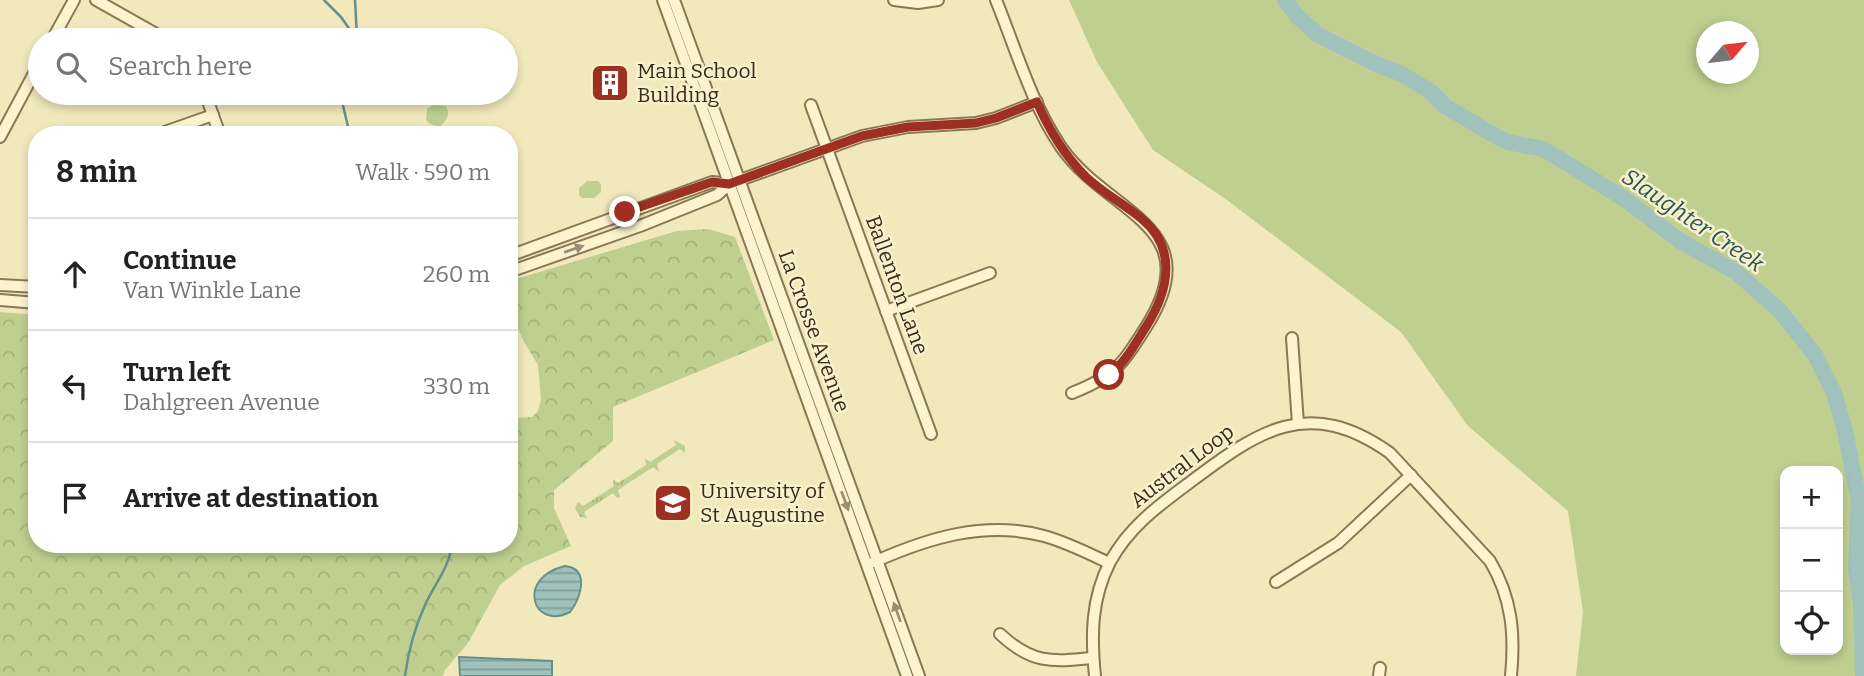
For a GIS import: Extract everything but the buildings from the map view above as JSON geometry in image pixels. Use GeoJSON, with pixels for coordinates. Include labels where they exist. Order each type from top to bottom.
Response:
{"type":"FeatureCollection","features":[{"type":"Feature","properties":{"kind":"street"},"geometry":{"type":"LineString","coordinates":[[59,28],[74,0]]}},
{"type":"Feature","properties":{"kind":"street"},"geometry":{"type":"LineString","coordinates":[[96,0],[146,28]]}},
{"type":"Feature","properties":{"kind":"street"},"geometry":{"type":"LineString","coordinates":[[669,3],[689,0]]}},
{"type":"Feature","properties":{"kind":"street"},"geometry":{"type":"LineString","coordinates":[[894,0],[918,3],[938,0]]}},
{"type":"Feature","properties":{"kind":"street"},"geometry":{"type":"LineString","coordinates":[[996,0],[1053,135],[1076,166],[1093,183],[1149,226],[1162,249],[1166,266],[1166,285],[1161,301],[1124,360],[1103,379],[1072,393]]}},
{"type":"Feature","properties":{"kind":"street","name":"La Crosse Avenue"},"geometry":{"type":"LineString","coordinates":[[669,3],[873,563],[919,676]]}},
{"type":"Feature","properties":{"kind":"street"},"geometry":{"type":"LineString","coordinates":[[0,136],[28,84]]}},
{"type":"Feature","properties":{"kind":"street"},"geometry":{"type":"LineString","coordinates":[[518,269],[647,223],[716,195],[734,182],[862,136],[895,129],[976,123],[1037,102]]}},
{"type":"Feature","properties":{"kind":"street"},"geometry":{"type":"LineString","coordinates":[[210,105],[217,126]]}},
{"type":"Feature","properties":{"kind":"street","name":"Ballenton Lane"},"geometry":{"type":"LineString","coordinates":[[811,105],[931,434]]}},
{"type":"Feature","properties":{"kind":"street"},"geometry":{"type":"LineString","coordinates":[[183,126],[214,116]]}},
{"type":"Feature","properties":{"kind":"street"},"geometry":{"type":"LineString","coordinates":[[518,253],[712,182],[734,182]]}},
{"type":"Feature","properties":{"kind":"street"},"geometry":{"type":"LineString","coordinates":[[886,311],[990,273]]}},
{"type":"Feature","properties":{"kind":"street"},"geometry":{"type":"LineString","coordinates":[[0,285],[28,287]]}},
{"type":"Feature","properties":{"kind":"street"},"geometry":{"type":"LineString","coordinates":[[0,300],[28,302]]}},
{"type":"Feature","properties":{"kind":"street"},"geometry":{"type":"LineString","coordinates":[[1292,338],[1298,424]]}},
{"type":"Feature","properties":{"kind":"street","name":"Austral Loop"},"geometry":{"type":"LineString","coordinates":[[1095,676],[1092,622],[1100,584],[1110,563],[1138,523],[1237,446],[1263,433],[1298,424],[1337,427],[1364,437],[1390,453],[1473,541],[1495,570],[1512,618],[1514,633],[1511,676]]}},
{"type":"Feature","properties":{"kind":"street"},"geometry":{"type":"LineString","coordinates":[[1276,582],[1338,544],[1411,475]]}},
{"type":"Feature","properties":{"kind":"street"},"geometry":{"type":"LineString","coordinates":[[873,563],[943,537],[990,529],[1021,531],[1046,537],[1110,563]]}},
{"type":"Feature","properties":{"kind":"street","name":"La Crosse Avenue"},"geometry":{"type":"LineString","coordinates":[[873,563],[907,676]]}},
{"type":"Feature","properties":{"kind":"street"},"geometry":{"type":"LineString","coordinates":[[1000,634],[1019,651],[1043,660],[1093,658]]}},
{"type":"Feature","properties":{"kind":"green space"},"geometry":{"type":"Polygon","coordinates":[[[1069,0],[1864,0],[1864,676],[1576,676],[1583,612],[1568,511],[1468,426],[1401,332],[1227,200],[1153,150],[1097,62],[1069,0]]]}},
{"type":"Feature","properties":{"kind":"green space"},"geometry":{"type":"Polygon","coordinates":[[[433,105],[446,106],[447,118],[441,126],[430,124],[426,120],[427,109],[433,105]]]}},
{"type":"Feature","properties":{"kind":"green space"},"geometry":{"type":"Polygon","coordinates":[[[587,181],[598,181],[601,184],[601,192],[594,198],[582,198],[579,195],[579,188],[587,181]]]}},
{"type":"Feature","properties":{"kind":"green space"},"geometry":{"type":"Polygon","coordinates":[[[708,229],[735,237],[774,340],[613,407],[613,441],[554,490],[554,508],[571,546],[524,566],[500,585],[468,643],[443,676],[0,676],[0,312],[28,314],[28,553],[518,553],[518,418],[532,417],[538,411],[541,400],[538,365],[518,328],[518,278],[677,231],[708,229]]]}},
{"type":"Feature","properties":{"kind":"green space"},"geometry":{"type":"Polygon","coordinates":[[[674,440],[685,446],[685,453],[680,449],[657,464],[659,472],[653,467],[618,490],[620,497],[617,498],[613,493],[584,512],[587,518],[580,517],[575,508],[578,502],[583,506],[614,486],[613,479],[618,483],[646,465],[645,458],[650,462],[676,445],[674,440]]]}},
{"type":"Feature","properties":{"kind":"water"},"geometry":{"type":"Polygon","coordinates":[[[565,566],[573,568],[581,578],[580,593],[570,612],[557,616],[547,615],[539,609],[535,601],[535,591],[539,581],[549,572],[565,566]]]}},
{"type":"Feature","properties":{"kind":"water"},"geometry":{"type":"Polygon","coordinates":[[[459,657],[552,661],[552,676],[460,676],[459,657]]]}},
{"type":"Feature","properties":{"kind":"waterway"},"geometry":{"type":"LineString","coordinates":[[324,0],[349,28]]}},
{"type":"Feature","properties":{"kind":"waterway"},"geometry":{"type":"LineString","coordinates":[[355,0],[357,28]]}},
{"type":"Feature","properties":{"kind":"waterway","name":"Slaughter Creek"},"geometry":{"type":"LineString","coordinates":[[1285,0],[1297,16],[1318,35],[1402,74],[1430,91],[1445,106],[1507,142],[1543,149],[1626,200],[1680,241],[1736,272],[1780,311],[1815,355],[1834,393],[1845,431],[1859,501],[1856,568],[1861,604],[1863,676]]}},
{"type":"Feature","properties":{"kind":"waterway"},"geometry":{"type":"LineString","coordinates":[[343,105],[348,126]]}},
{"type":"Feature","properties":{"kind":"waterway"},"geometry":{"type":"LineString","coordinates":[[405,676],[418,622],[451,553]]}},
{"type":"Feature","properties":{"kind":"waterway","name":"Slaughter Creek"},"geometry":{"type":"LineString","coordinates":[[1861,604],[1864,601]]}},
{"type":"Feature","properties":{"kind":"place","name":"Main School Building"},"geometry":{"type":"Point","coordinates":[610,83]}},
{"type":"Feature","properties":{"kind":"place","name":"University of St Augustine"},"geometry":{"type":"Point","coordinates":[673,503]}},
{"type":"Feature","properties":{"kind":"route"},"geometry":{"type":"LineString","coordinates":[[625,212],[712,182],[729,184],[862,136],[908,127],[976,123],[1037,102],[1068,157],[1093,183],[1144,220],[1159,242],[1164,257],[1166,285],[1158,309],[1120,366],[1109,375]]}}]}
